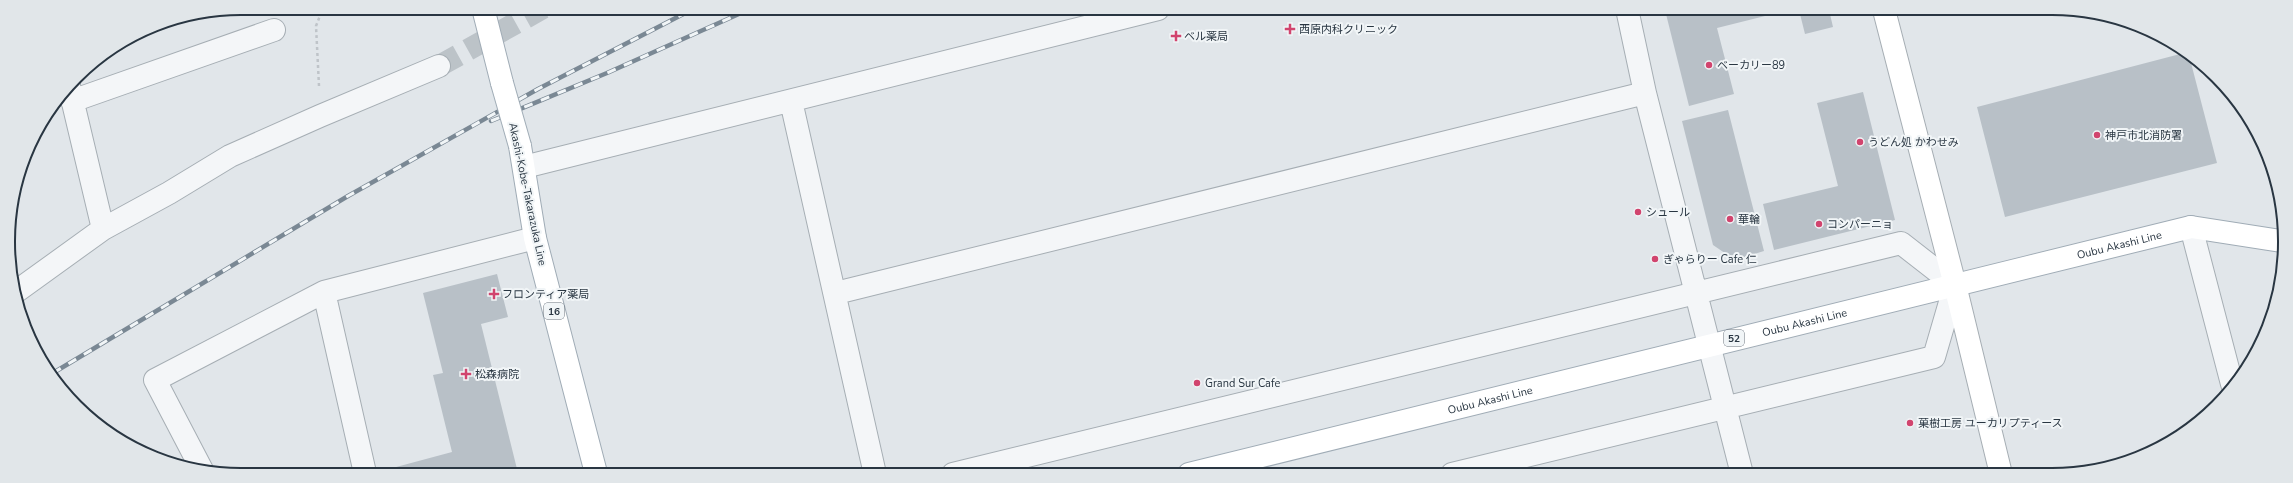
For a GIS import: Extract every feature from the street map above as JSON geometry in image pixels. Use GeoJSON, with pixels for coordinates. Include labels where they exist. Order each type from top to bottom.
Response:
{"type":"FeatureCollection","features":[{"type":"Feature","properties":{"kind":"main road","name":"Akashi-Kobe-Takarazuka Line"},"geometry":{"type":"LineString","coordinates":[[485,15],[520,146],[535,238],[595,468]]}},
{"type":"Feature","properties":{"kind":"main road"},"geometry":{"type":"LineString","coordinates":[[1885,15],[1955,285],[2000,468]]}},
{"type":"Feature","properties":{"kind":"main road","name":"Oubu Akashi Line"},"geometry":{"type":"LineString","coordinates":[[1213,468],[1709,344],[2191,226],[2278,240]]}},
{"type":"Feature","properties":{"kind":"street"},"geometry":{"type":"LineString","coordinates":[[524,167],[1134,15]]}},
{"type":"Feature","properties":{"kind":"street"},"geometry":{"type":"LineString","coordinates":[[1628,15],[1645,93],[1740,468]]}},
{"type":"Feature","properties":{"kind":"street"},"geometry":{"type":"LineString","coordinates":[[104,229],[71,94],[274,30]]}},
{"type":"Feature","properties":{"kind":"street"},"geometry":{"type":"LineString","coordinates":[[20,289],[104,229],[169,193],[230,156],[439,66]]}},
{"type":"Feature","properties":{"kind":"street"},"geometry":{"type":"LineString","coordinates":[[836,293],[1645,93]]}},
{"type":"Feature","properties":{"kind":"street"},"geometry":{"type":"LineString","coordinates":[[791,101],[836,293],[874,468]]}},
{"type":"Feature","properties":{"kind":"street"},"geometry":{"type":"LineString","coordinates":[[2191,226],[2231,379]]}},
{"type":"Feature","properties":{"kind":"street"},"geometry":{"type":"LineString","coordinates":[[199,464],[155,380],[324,292],[535,238]]}},
{"type":"Feature","properties":{"kind":"street"},"geometry":{"type":"LineString","coordinates":[[978,468],[1901,243],[1955,285],[1934,357],[1476,468]]}},
{"type":"Feature","properties":{"kind":"street"},"geometry":{"type":"LineString","coordinates":[[324,292],[364,468]]}},
{"type":"Feature","properties":{"kind":"path"},"geometry":{"type":"LineString","coordinates":[[320,15],[316,26],[320,116]]}},
{"type":"Feature","properties":{"kind":"building"},"geometry":{"type":"Polygon","coordinates":[[[1666,15],[1769,15],[1717,28],[1734,94],[1689,106],[1666,15]]]}},
{"type":"Feature","properties":{"kind":"building"},"geometry":{"type":"Polygon","coordinates":[[[1800,15],[1830,15],[1833,27],[1805,34],[1800,15]]]}},
{"type":"Feature","properties":{"kind":"building","name":"神戸市北消防署"},"geometry":{"type":"Polygon","coordinates":[[[2179,54],[2191,64],[2217,163],[2005,217],[1977,107],[2179,54]]]}},
{"type":"Feature","properties":{"kind":"building"},"geometry":{"type":"Polygon","coordinates":[[[1863,92],[1895,220],[1774,250],[1763,204],[1838,186],[1817,103],[1863,92]]]}},
{"type":"Feature","properties":{"kind":"building"},"geometry":{"type":"Polygon","coordinates":[[[1728,110],[1764,251],[1735,260],[1713,245],[1682,121],[1728,110]]]}},
{"type":"Feature","properties":{"kind":"building","name":"松森病院"},"geometry":{"type":"Polygon","coordinates":[[[497,274],[508,317],[481,324],[517,468],[392,468],[452,452],[433,375],[443,373],[423,293],[497,274]]]}},
{"type":"Feature","properties":{"kind":"tunnel"},"geometry":{"type":"LineString","coordinates":[[439,66],[530,15]]}},
{"type":"Feature","properties":{"kind":"railway"},"geometry":{"type":"LineString","coordinates":[[56,371],[348,196],[538,89],[681,15]]}},
{"type":"Feature","properties":{"kind":"railway"},"geometry":{"type":"LineString","coordinates":[[491,121],[607,73],[737,15]]}},
{"type":"Feature","properties":{"kind":"place","name":"西原内科クリニック"},"geometry":{"type":"Point","coordinates":[1290,29]}},
{"type":"Feature","properties":{"kind":"place","name":"ベル薬局"},"geometry":{"type":"Point","coordinates":[1176,36]}},
{"type":"Feature","properties":{"kind":"place","name":"ベーカリー89"},"geometry":{"type":"Point","coordinates":[1709,65]}},
{"type":"Feature","properties":{"kind":"place","name":"神戸市北消防署"},"geometry":{"type":"Point","coordinates":[2097,135]}},
{"type":"Feature","properties":{"kind":"place","name":"うどん処 かわせみ"},"geometry":{"type":"Point","coordinates":[1860,142]}},
{"type":"Feature","properties":{"kind":"place","name":"シュール"},"geometry":{"type":"Point","coordinates":[1638,212]}},
{"type":"Feature","properties":{"kind":"place","name":"華輪"},"geometry":{"type":"Point","coordinates":[1730,219]}},
{"type":"Feature","properties":{"kind":"place","name":"コンパーニョ"},"geometry":{"type":"Point","coordinates":[1819,224]}},
{"type":"Feature","properties":{"kind":"place","name":"ぎゃらりー Cafe 仁"},"geometry":{"type":"Point","coordinates":[1655,259]}},
{"type":"Feature","properties":{"kind":"place","name":"フロンティア薬局"},"geometry":{"type":"Point","coordinates":[494,294]}},
{"type":"Feature","properties":{"kind":"place","name":"松森病院"},"geometry":{"type":"Point","coordinates":[466,374]}},
{"type":"Feature","properties":{"kind":"place","name":"Grand Sur Cafe"},"geometry":{"type":"Point","coordinates":[1197,383]}},
{"type":"Feature","properties":{"kind":"place","name":"菓樹工房 ユーカリプティース"},"geometry":{"type":"Point","coordinates":[1910,423]}}]}
